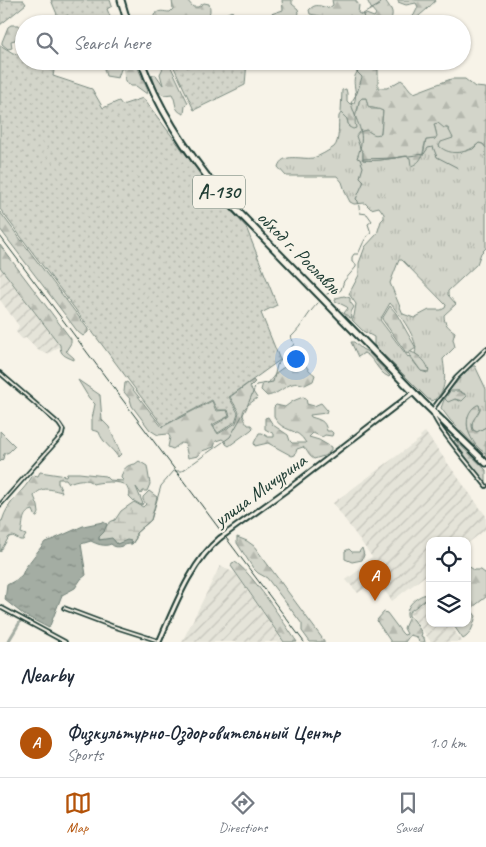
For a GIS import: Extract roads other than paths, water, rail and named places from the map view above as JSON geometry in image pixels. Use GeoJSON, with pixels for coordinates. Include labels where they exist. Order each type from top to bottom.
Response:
{"type":"FeatureCollection","features":[{"type":"Feature","properties":{"kind":"highway"},"geometry":{"type":"LineString","coordinates":[[121,0],[125,15]]}},
{"type":"Feature","properties":{"kind":"highway","name":"обход г. Рославль"},"geometry":{"type":"LineString","coordinates":[[144,70],[157,100],[171,125],[214,185],[234,208],[422,401]]}},
{"type":"Feature","properties":{"kind":"highway","name":"А-130"},"geometry":{"type":"LineString","coordinates":[[422,401],[486,463]]}},
{"type":"Feature","properties":{"kind":"main road"},"geometry":{"type":"LineString","coordinates":[[408,398],[410,394],[409,387]]}},
{"type":"Feature","properties":{"kind":"main road","name":"улица Мичурина"},"geometry":{"type":"LineString","coordinates":[[159,641],[197,563],[206,550],[414,392]]}},
{"type":"Feature","properties":{"kind":"main road"},"geometry":{"type":"LineString","coordinates":[[408,398],[413,396],[422,401]]}},
{"type":"Feature","properties":{"kind":"street"},"geometry":{"type":"LineString","coordinates":[[486,349],[456,378],[432,410],[432,416],[486,486]]}},
{"type":"Feature","properties":{"kind":"street"},"geometry":{"type":"LineString","coordinates":[[0,373],[59,424],[63,432],[0,505]]}},
{"type":"Feature","properties":{"kind":"street"},"geometry":{"type":"LineString","coordinates":[[0,607],[65,642]]}},
{"type":"Feature","properties":{"kind":"street"},"geometry":{"type":"LineString","coordinates":[[64,608],[159,641]]}},
{"type":"Feature","properties":{"kind":"water"},"geometry":{"type":"Polygon","coordinates":[[[103,522],[107,524],[99,540],[112,538],[117,544],[127,540],[131,541],[132,544],[116,547],[111,544],[103,545],[91,541],[81,544],[86,575],[75,588],[62,595],[49,628],[24,615],[5,600],[7,585],[22,575],[25,568],[45,542],[83,526],[103,522]]]}},
{"type":"Feature","properties":{"kind":"waterway"},"geometry":{"type":"LineString","coordinates":[[363,15],[379,5],[380,0]]}},
{"type":"Feature","properties":{"kind":"waterway"},"geometry":{"type":"LineString","coordinates":[[327,294],[333,291],[334,294],[341,290],[344,281],[356,267],[356,264],[352,262],[352,257],[354,254],[358,254],[371,233],[368,224],[372,221],[367,214],[360,213],[356,199],[364,181],[360,177],[363,167],[360,159],[357,158],[361,136],[351,103],[357,93],[362,77],[355,70]]}},
{"type":"Feature","properties":{"kind":"waterway"},"geometry":{"type":"LineString","coordinates":[[362,159],[394,158],[424,154],[428,148],[433,147],[437,157],[458,168]]}},
{"type":"Feature","properties":{"kind":"waterway"},"geometry":{"type":"LineString","coordinates":[[132,544],[136,538],[136,533],[151,520],[161,486],[174,471],[182,471],[230,437],[246,409],[256,385],[273,382],[277,365],[294,344],[291,337],[318,303]]}},
{"type":"Feature","properties":{"kind":"waterway"},"geometry":{"type":"LineString","coordinates":[[8,642],[20,622]]}},
{"type":"Feature","properties":{"kind":"railway"},"geometry":{"type":"LineString","coordinates":[[0,236],[304,642]]}},
{"type":"Feature","properties":{"kind":"place","name":"Физкультурно-Оздоровительный Центр"},"geometry":{"type":"Point","coordinates":[375,601]}}]}
